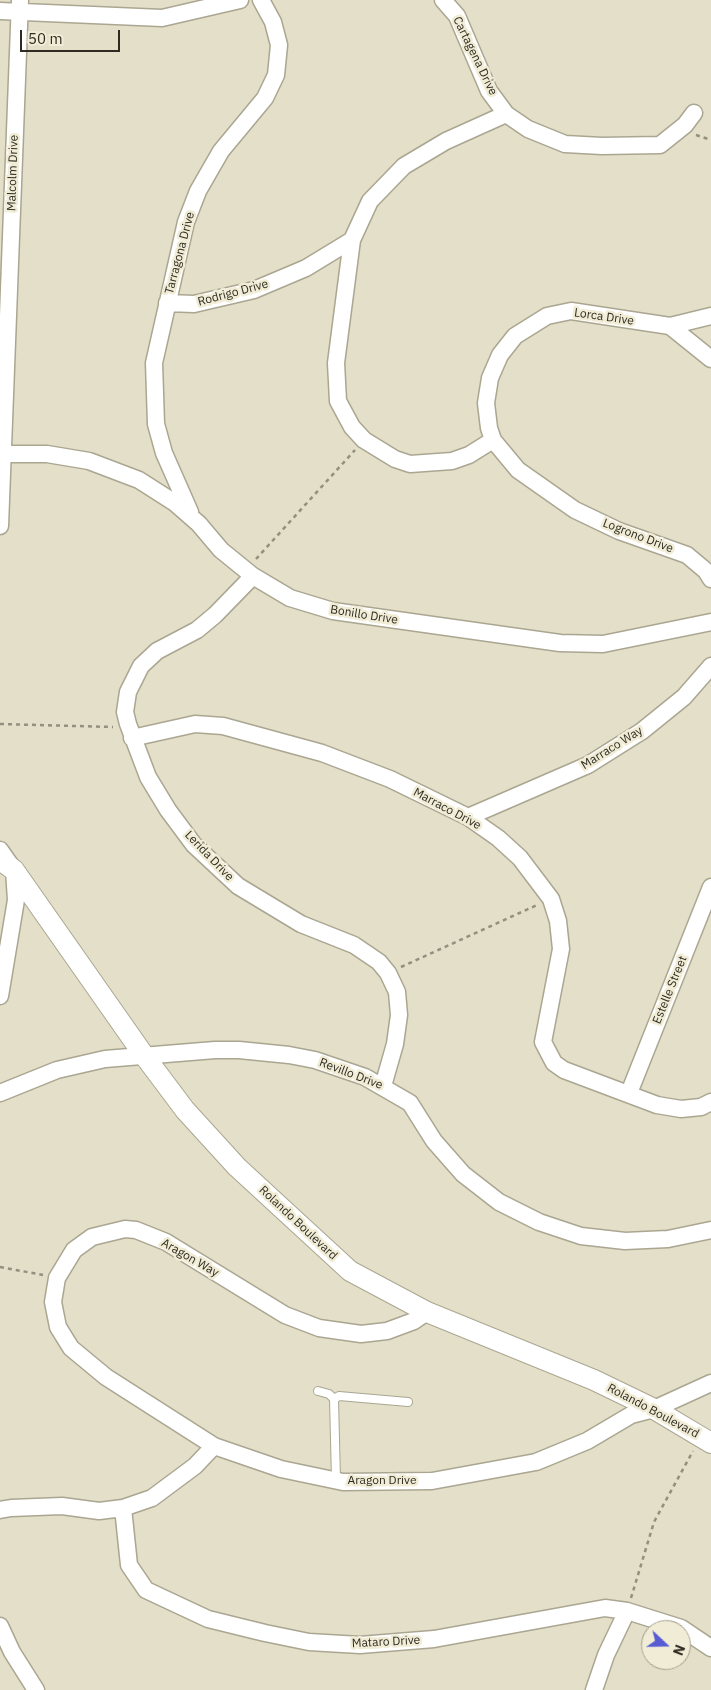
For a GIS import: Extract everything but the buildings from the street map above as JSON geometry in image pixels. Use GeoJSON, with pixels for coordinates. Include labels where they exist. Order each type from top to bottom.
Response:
{"type":"FeatureCollection","features":[{"type":"Feature","properties":{"kind":"street"},"geometry":{"type":"LineString","coordinates":[[0,11],[20,5],[162,18],[240,0]]}},
{"type":"Feature","properties":{"kind":"street","name":"Tarragona Drive"},"geometry":{"type":"LineString","coordinates":[[199,524],[185,504],[164,453],[156,424],[154,363],[186,222],[198,191],[221,151],[265,98],[276,75],[279,45],[273,22],[261,0]]}},
{"type":"Feature","properties":{"kind":"street","name":"Cartagena Drive"},"geometry":{"type":"LineString","coordinates":[[443,0],[457,16],[489,91],[506,114],[528,129],[565,144],[602,146],[660,145],[684,125],[694,113]]}},
{"type":"Feature","properties":{"kind":"street","name":"Malcolm Drive"},"geometry":{"type":"LineString","coordinates":[[0,526],[1,454],[20,5]]}},
{"type":"Feature","properties":{"kind":"street"},"geometry":{"type":"LineString","coordinates":[[493,440],[469,455],[452,461],[410,464],[396,459],[364,440],[352,427],[338,401],[336,363],[352,240],[370,201],[404,166],[446,141],[506,114]]}},
{"type":"Feature","properties":{"kind":"street","name":"Rodrigo Drive"},"geometry":{"type":"LineString","coordinates":[[167,303],[194,304],[254,290],[306,268],[352,240]]}},
{"type":"Feature","properties":{"kind":"street","name":"Lorca Drive"},"geometry":{"type":"LineString","coordinates":[[493,440],[489,428],[486,403],[490,378],[504,350],[525,328],[547,316],[571,312],[670,326],[711,316]]}},
{"type":"Feature","properties":{"kind":"street"},"geometry":{"type":"LineString","coordinates":[[670,326],[711,359]]}},
{"type":"Feature","properties":{"kind":"street","name":"Logrono Drive"},"geometry":{"type":"LineString","coordinates":[[493,440],[518,470],[575,510],[619,532],[687,555],[706,571],[711,579]]}},
{"type":"Feature","properties":{"kind":"street","name":"Bonillo Drive"},"geometry":{"type":"LineString","coordinates":[[1,454],[47,454],[89,461],[139,480],[175,503],[199,524],[221,550],[249,573],[290,598],[333,612],[560,643],[603,644],[711,622]]}},
{"type":"Feature","properties":{"kind":"street","name":"Lerida Drive"},"geometry":{"type":"LineString","coordinates":[[249,573],[215,615],[197,630],[156,651],[141,666],[128,692],[125,712],[130,733],[148,777],[168,810],[194,845],[238,886],[301,924],[354,945],[379,962],[388,973],[397,992],[399,1015],[395,1044],[383,1086]]}},
{"type":"Feature","properties":{"kind":"street","name":"Marraco Way"},"geometry":{"type":"LineString","coordinates":[[468,818],[588,765],[642,731],[684,698],[711,666]]}},
{"type":"Feature","properties":{"kind":"street","name":"Marraco Drive"},"geometry":{"type":"LineString","coordinates":[[130,733],[196,724],[223,726],[322,753],[390,779],[468,818],[498,838],[520,858],[551,898],[558,922],[562,949],[543,1042],[554,1063],[564,1070],[657,1105],[681,1110],[711,1102]]}},
{"type":"Feature","properties":{"kind":"street"},"geometry":{"type":"LineString","coordinates":[[0,850],[7,865],[16,900],[0,996]]}},
{"type":"Feature","properties":{"kind":"street","name":"Rolando Boulevard"},"geometry":{"type":"LineString","coordinates":[[7,865],[142,1054],[185,1110],[237,1167],[350,1271],[427,1312],[594,1380],[654,1409],[706,1440]]}},
{"type":"Feature","properties":{"kind":"street","name":"Estelle Street"},"geometry":{"type":"LineString","coordinates":[[629,1093],[711,887]]}},
{"type":"Feature","properties":{"kind":"street","name":"Revillo Drive"},"geometry":{"type":"LineString","coordinates":[[0,1093],[57,1070],[89,1062],[142,1054],[240,1050],[281,1053],[340,1068],[383,1086],[410,1103],[434,1141],[463,1174],[499,1202],[539,1222],[581,1236],[624,1241],[668,1239],[711,1230]]}},
{"type":"Feature","properties":{"kind":"street","name":"Aragon Way"},"geometry":{"type":"LineString","coordinates":[[214,1446],[106,1377],[71,1348],[58,1327],[54,1296],[57,1278],[67,1258],[83,1243],[114,1230],[136,1230],[166,1242],[285,1316],[319,1328],[361,1334],[388,1330],[414,1321],[427,1312]]}},
{"type":"Feature","properties":{"kind":"street","name":"Aragon Drive"},"geometry":{"type":"LineString","coordinates":[[214,1446],[281,1469],[336,1480],[432,1481],[536,1462],[587,1441],[631,1416],[654,1409],[711,1383]]}},
{"type":"Feature","properties":{"kind":"street"},"geometry":{"type":"LineString","coordinates":[[0,1510],[62,1506],[100,1511],[123,1508],[152,1498],[195,1466],[214,1446]]}},
{"type":"Feature","properties":{"kind":"street","name":"Mataro Drive"},"geometry":{"type":"LineString","coordinates":[[123,1508],[129,1565],[146,1590],[208,1619],[297,1640],[360,1645],[426,1639],[605,1608],[628,1611],[681,1628],[711,1648]]}},
{"type":"Feature","properties":{"kind":"street"},"geometry":{"type":"LineString","coordinates":[[594,1690],[606,1655],[628,1611]]}},
{"type":"Feature","properties":{"kind":"street"},"geometry":{"type":"LineString","coordinates":[[0,1626],[12,1652],[36,1690]]}},
{"type":"Feature","properties":{"kind":"lane"},"geometry":{"type":"LineString","coordinates":[[318,1391],[329,1394],[334,1399],[336,1480]]}},
{"type":"Feature","properties":{"kind":"lane"},"geometry":{"type":"LineString","coordinates":[[334,1399],[339,1396],[408,1402]]}},
{"type":"Feature","properties":{"kind":"path"},"geometry":{"type":"LineString","coordinates":[[249,573],[364,440]]}},
{"type":"Feature","properties":{"kind":"path"},"geometry":{"type":"LineString","coordinates":[[0,724],[130,733]]}},
{"type":"Feature","properties":{"kind":"path"},"geometry":{"type":"LineString","coordinates":[[388,973],[551,898]]}},
{"type":"Feature","properties":{"kind":"path"},"geometry":{"type":"LineString","coordinates":[[0,1267],[57,1278]]}},
{"type":"Feature","properties":{"kind":"path"},"geometry":{"type":"LineString","coordinates":[[628,1611],[654,1522],[706,1440]]}}]}
